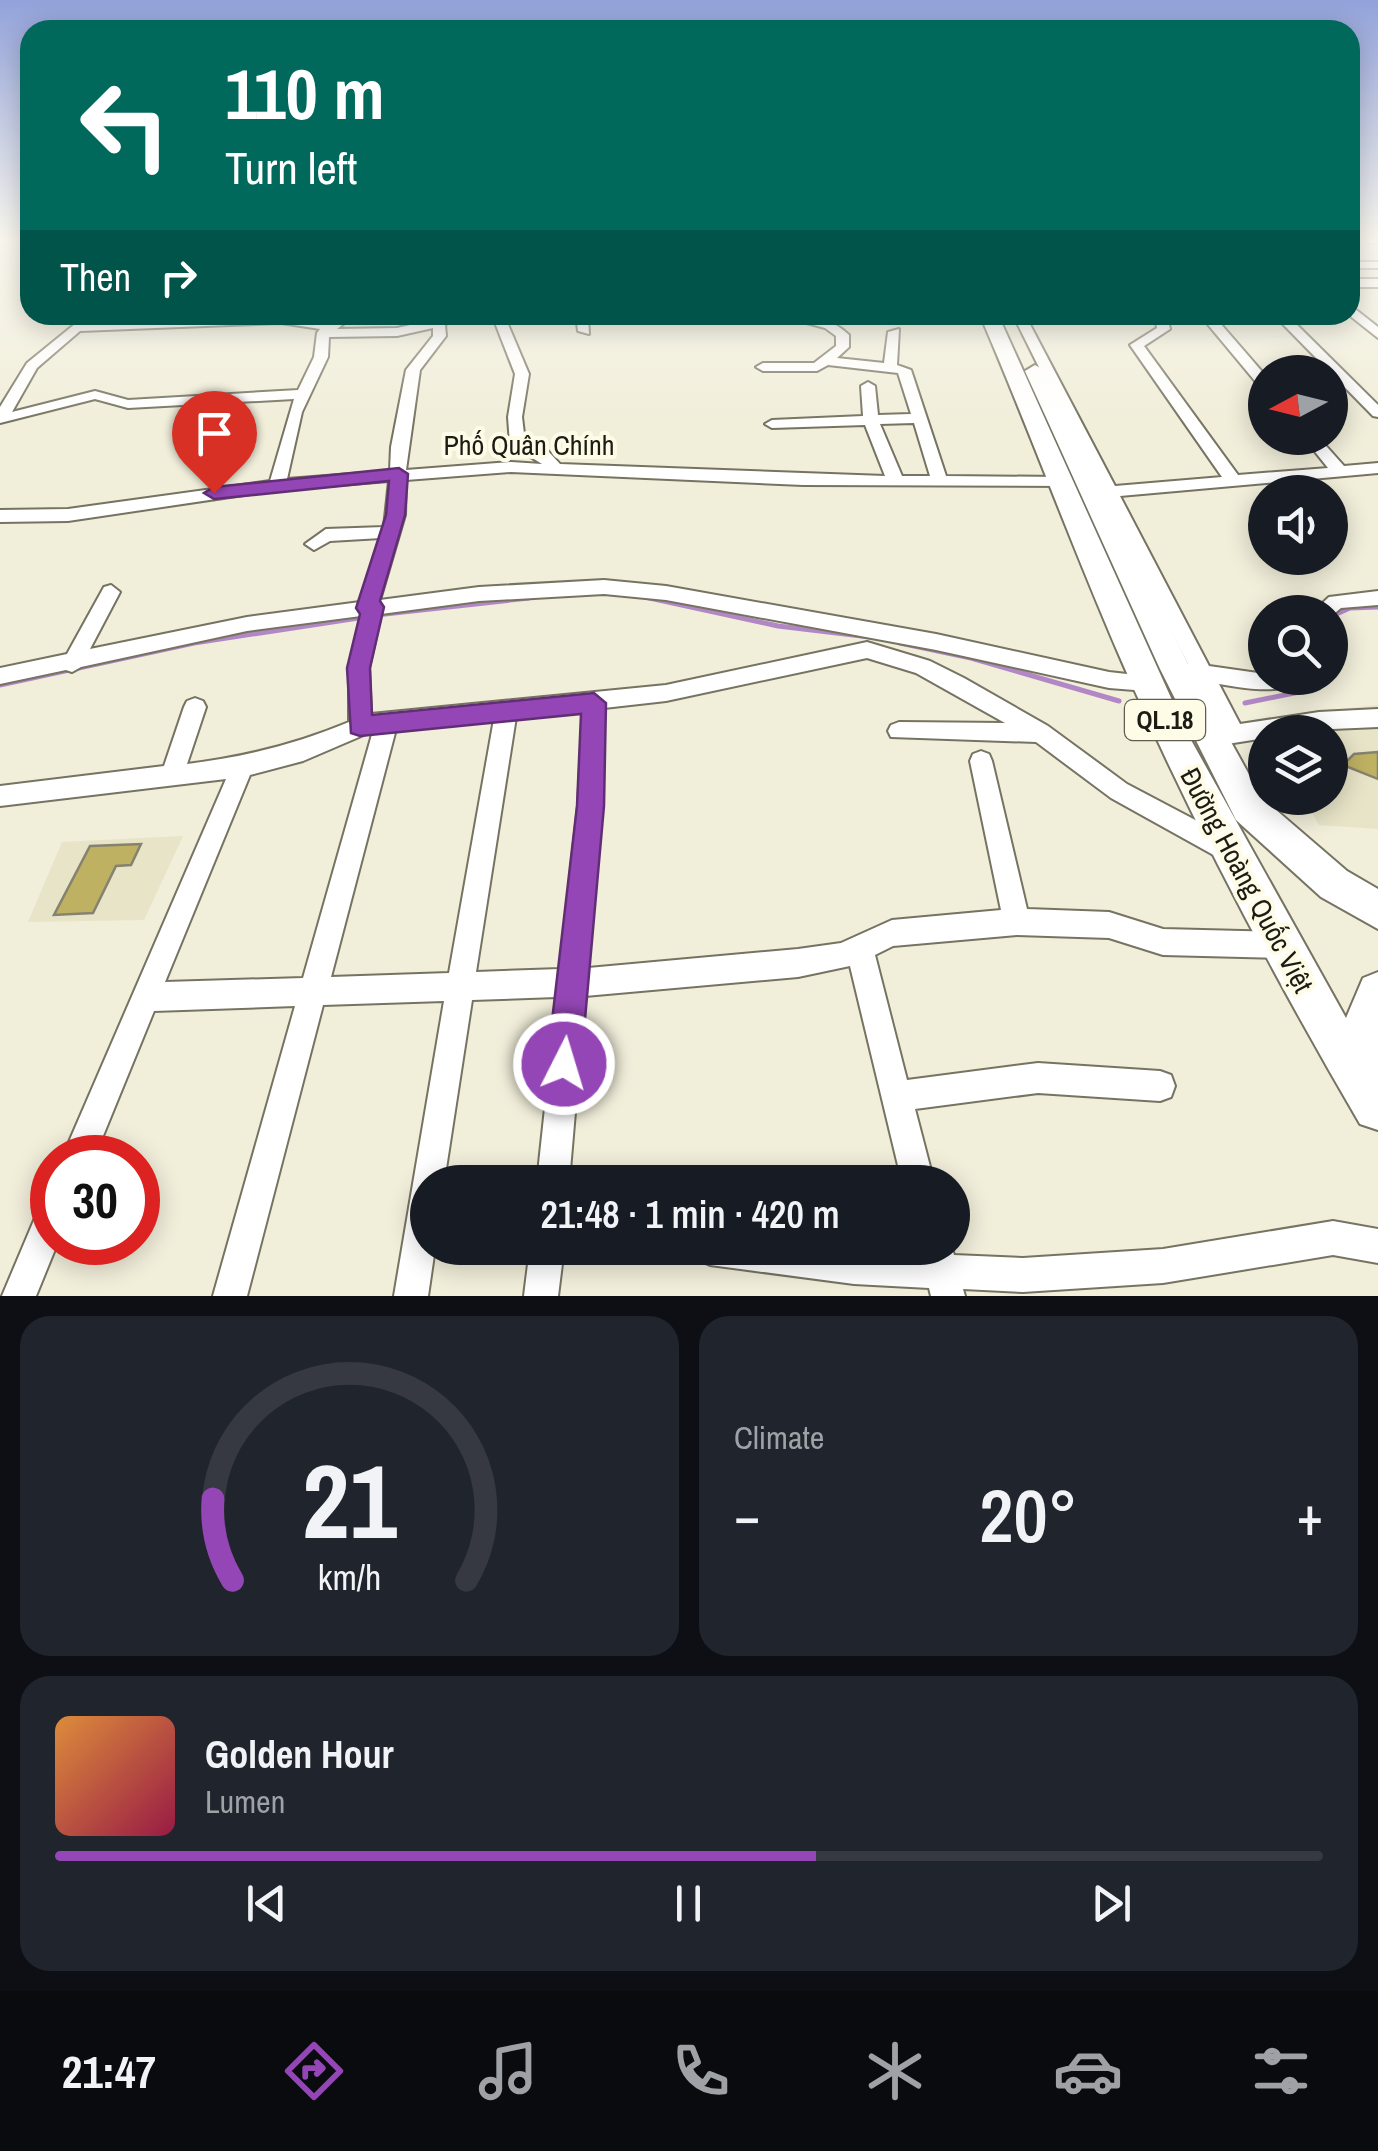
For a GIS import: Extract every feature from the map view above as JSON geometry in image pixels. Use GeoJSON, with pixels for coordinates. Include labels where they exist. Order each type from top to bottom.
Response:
{"type":"FeatureCollection","features":[{"type":"Feature","properties":{"kind":"highway","name":"Đường Hoàng Quốc Việt"},"geometry":{"type":"LineString","coordinates":[[993,325],[1061,482],[1175,675],[1222,735],[1249,809],[1334,884],[1378,910]]}},
{"type":"Feature","properties":{"kind":"highway","name":"Đường Hoàng Quốc Việt"},"geometry":{"type":"LineString","coordinates":[[1012,325],[1103,493],[1175,675],[1228,850],[1277,946],[1377,1110]]}},
{"type":"Feature","properties":{"kind":"highway","name":"QL.18"},"geometry":{"type":"LineString","coordinates":[[1377,1110],[1363,1054],[1367,1011],[1378,992]]}},
{"type":"Feature","properties":{"kind":"street"},"geometry":{"type":"LineString","coordinates":[[0,419],[32,366],[80,325]]}},
{"type":"Feature","properties":{"kind":"street"},"geometry":{"type":"LineString","coordinates":[[77,327],[128,325]]}},
{"type":"Feature","properties":{"kind":"street"},"geometry":{"type":"LineString","coordinates":[[306,325],[327,330],[396,332],[420,325]]}},
{"type":"Feature","properties":{"kind":"street"},"geometry":{"type":"LineString","coordinates":[[278,485],[303,394],[321,357],[327,330],[334,325]]}},
{"type":"Feature","properties":{"kind":"street"},"geometry":{"type":"LineString","coordinates":[[230,1296],[313,992],[374,723],[359,668],[391,532],[414,368],[434,346],[439,325]]}},
{"type":"Feature","properties":{"kind":"street"},"geometry":{"type":"LineString","coordinates":[[502,325],[522,374],[515,417],[518,444],[542,454],[556,468]]}},
{"type":"Feature","properties":{"kind":"street"},"geometry":{"type":"LineString","coordinates":[[583,325],[584,331]]}},
{"type":"Feature","properties":{"kind":"street"},"geometry":{"type":"LineString","coordinates":[[763,367],[817,367],[829,361],[845,339],[836,325]]}},
{"type":"Feature","properties":{"kind":"street"},"geometry":{"type":"LineString","coordinates":[[1023,325],[1103,493],[1378,468]]}},
{"type":"Feature","properties":{"kind":"street"},"geometry":{"type":"LineString","coordinates":[[1163,325],[1164,329],[1137,345],[1235,483]]}},
{"type":"Feature","properties":{"kind":"street"},"geometry":{"type":"LineString","coordinates":[[1215,325],[1248,364]]}},
{"type":"Feature","properties":{"kind":"street"},"geometry":{"type":"LineString","coordinates":[[1290,325],[1378,413]]}},
{"type":"Feature","properties":{"kind":"street"},"geometry":{"type":"LineString","coordinates":[[890,368],[894,332]]}},
{"type":"Feature","properties":{"kind":"street"},"geometry":{"type":"LineString","coordinates":[[829,361],[904,370],[938,478]]}},
{"type":"Feature","properties":{"kind":"street"},"geometry":{"type":"LineString","coordinates":[[868,386],[872,420],[894,477]]}},
{"type":"Feature","properties":{"kind":"street"},"geometry":{"type":"LineString","coordinates":[[0,419],[95,396],[128,404],[303,394]]}},
{"type":"Feature","properties":{"kind":"street"},"geometry":{"type":"LineString","coordinates":[[772,424],[919,418]]}},
{"type":"Feature","properties":{"kind":"street"},"geometry":{"type":"LineString","coordinates":[[1326,455],[1340,472]]}},
{"type":"Feature","properties":{"kind":"street","name":"Phố Quân Chính"},"geometry":{"type":"LineString","coordinates":[[0,516],[68,515],[278,485],[399,474],[556,468],[804,480],[894,477],[1061,482]]}},
{"type":"Feature","properties":{"kind":"street"},"geometry":{"type":"LineString","coordinates":[[314,544],[326,535],[391,532]]}},
{"type":"Feature","properties":{"kind":"street"},"geometry":{"type":"LineString","coordinates":[[0,676],[72,664],[247,624],[554,587],[604,587],[1108,680],[1175,675],[1248,681]]}},
{"type":"Feature","properties":{"kind":"street"},"geometry":{"type":"LineString","coordinates":[[72,664],[111,592]]}},
{"type":"Feature","properties":{"kind":"street"},"geometry":{"type":"LineString","coordinates":[[1348,601],[1378,598]]}},
{"type":"Feature","properties":{"kind":"street"},"geometry":{"type":"LineString","coordinates":[[0,796],[242,766],[303,750],[374,723],[666,693],[870,639],[1040,733],[1119,791],[1228,850]]}},
{"type":"Feature","properties":{"kind":"street"},"geometry":{"type":"LineString","coordinates":[[555,1165],[590,806],[594,703]]}},
{"type":"Feature","properties":{"kind":"street"},"geometry":{"type":"LineString","coordinates":[[172,776],[195,708]]}},
{"type":"Feature","properties":{"kind":"street"},"geometry":{"type":"LineString","coordinates":[[431,1165],[506,710]]}},
{"type":"Feature","properties":{"kind":"street"},"geometry":{"type":"LineString","coordinates":[[1222,735],[1378,718]]}},
{"type":"Feature","properties":{"kind":"street"},"geometry":{"type":"LineString","coordinates":[[899,731],[933,735],[1040,733]]}},
{"type":"Feature","properties":{"kind":"street"},"geometry":{"type":"LineString","coordinates":[[981,761],[1017,922]]}},
{"type":"Feature","properties":{"kind":"street"},"geometry":{"type":"LineString","coordinates":[[88,1135],[242,766]]}},
{"type":"Feature","properties":{"kind":"street"},"geometry":{"type":"LineString","coordinates":[[146,997],[571,985],[798,963],[860,950],[892,933],[1017,922],[1109,925],[1163,942],[1277,946]]}},
{"type":"Feature","properties":{"kind":"street"},"geometry":{"type":"LineString","coordinates":[[860,950],[914,1165]]}},
{"type":"Feature","properties":{"kind":"street"},"geometry":{"type":"LineString","coordinates":[[897,1096],[1038,1078],[1160,1086]]}},
{"type":"Feature","properties":{"kind":"street"},"geometry":{"type":"LineString","coordinates":[[848,1265],[1024,1276],[1163,1266],[1333,1238],[1378,1246]]}},
{"type":"Feature","properties":{"kind":"street"},"geometry":{"type":"LineString","coordinates":[[19,1296],[32,1265]]}},
{"type":"Feature","properties":{"kind":"street"},"geometry":{"type":"LineString","coordinates":[[411,1296],[416,1265]]}},
{"type":"Feature","properties":{"kind":"street"},"geometry":{"type":"LineString","coordinates":[[541,1296],[545,1265]]}},
{"type":"Feature","properties":{"kind":"shaded area"},"geometry":{"type":"Polygon","coordinates":[[[1378,705],[1378,829],[1319,825],[1313,815],[1348,815],[1348,715],[1322,715],[1338,709],[1378,705]]]}},
{"type":"Feature","properties":{"kind":"shaded area"},"geometry":{"type":"Polygon","coordinates":[[[183,836],[144,920],[28,922],[62,842],[183,836]]]}},
{"type":"Feature","properties":{"kind":"building"},"geometry":{"type":"Polygon","coordinates":[[[1378,752],[1378,779],[1348,767],[1354,754],[1378,752]]]}},
{"type":"Feature","properties":{"kind":"building"},"geometry":{"type":"Polygon","coordinates":[[[141,844],[131,865],[116,866],[93,913],[54,915],[90,846],[141,844]]]}},
{"type":"Feature","properties":{"kind":"waterway"},"geometry":{"type":"LineString","coordinates":[[645,597],[778,626],[870,637]]}},
{"type":"Feature","properties":{"kind":"waterway"},"geometry":{"type":"LineString","coordinates":[[376,615],[529,598]]}},
{"type":"Feature","properties":{"kind":"waterway"},"geometry":{"type":"LineString","coordinates":[[1348,609],[1378,607]]}},
{"type":"Feature","properties":{"kind":"waterway"},"geometry":{"type":"LineString","coordinates":[[0,685],[194,643],[365,617]]}},
{"type":"Feature","properties":{"kind":"waterway"},"geometry":{"type":"LineString","coordinates":[[900,643],[971,658],[1119,701]]}},
{"type":"Feature","properties":{"kind":"waterway"},"geometry":{"type":"LineString","coordinates":[[1245,703],[1284,695]]}},
{"type":"Feature","properties":{"kind":"route"},"geometry":{"type":"LineString","coordinates":[[214,493],[399,474],[396,515],[367,608],[373,607],[359,668],[360,726],[388,720],[594,703],[590,806],[564,1064]]}}]}
